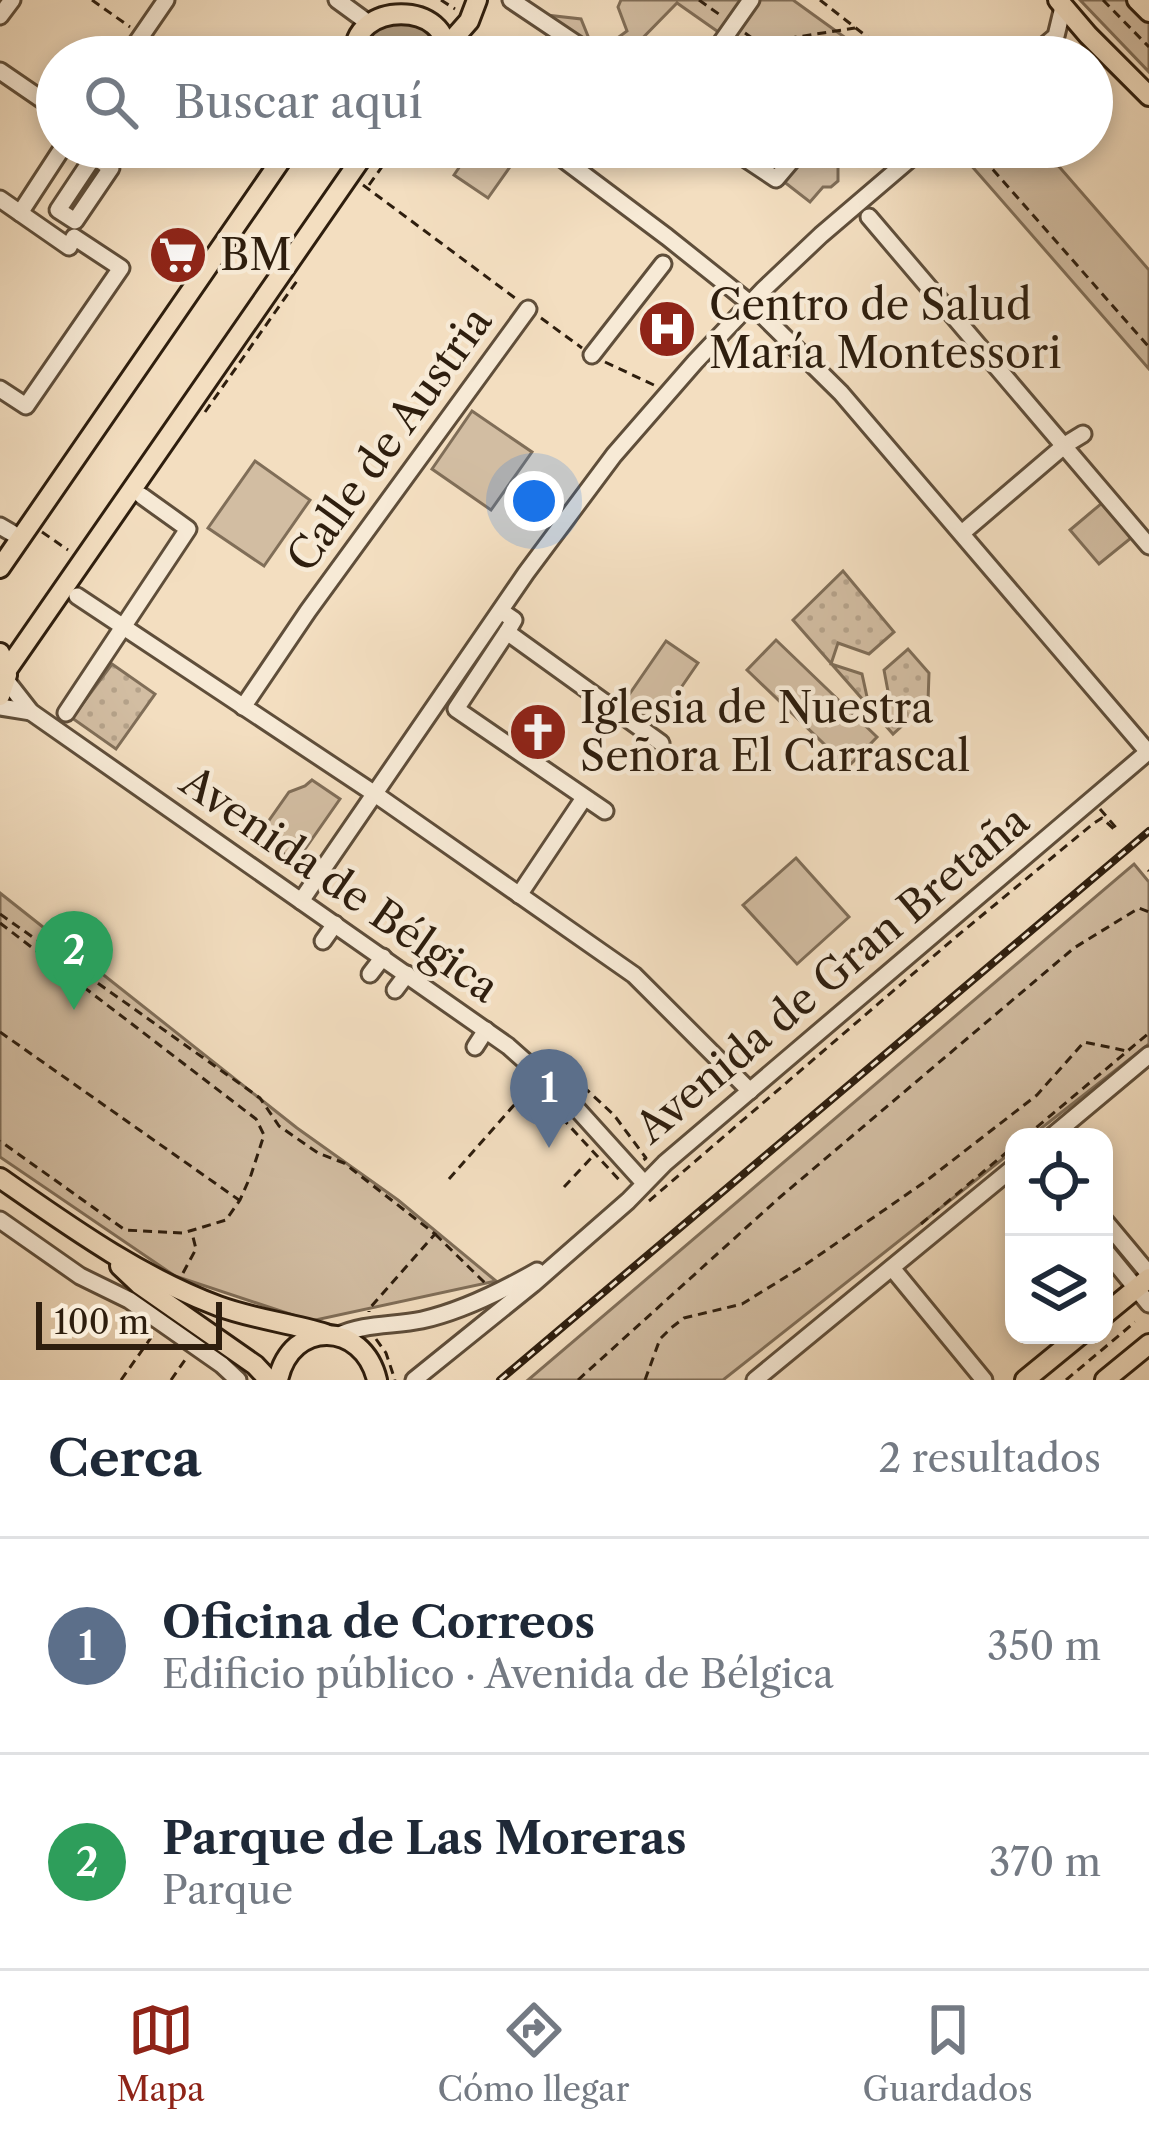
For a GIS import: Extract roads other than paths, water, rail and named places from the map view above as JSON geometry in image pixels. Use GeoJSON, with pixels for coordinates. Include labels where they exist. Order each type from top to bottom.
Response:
{"type":"FeatureCollection","features":[{"type":"Feature","properties":{"kind":"main road"},"geometry":{"type":"LineString","coordinates":[[356,36],[363,19],[381,3],[398,0],[416,3],[432,13],[443,36]]}},
{"type":"Feature","properties":{"kind":"main road"},"geometry":{"type":"LineString","coordinates":[[1137,0],[1149,12]]}},
{"type":"Feature","properties":{"kind":"main road"},"geometry":{"type":"LineString","coordinates":[[1060,3],[1088,35]]}},
{"type":"Feature","properties":{"kind":"main road"},"geometry":{"type":"LineString","coordinates":[[457,36],[473,9]]}},
{"type":"Feature","properties":{"kind":"main road"},"geometry":{"type":"LineString","coordinates":[[1113,60],[1149,96]]}},
{"type":"Feature","properties":{"kind":"main road"},"geometry":{"type":"LineString","coordinates":[[0,568],[276,168]]}},
{"type":"Feature","properties":{"kind":"main road"},"geometry":{"type":"LineString","coordinates":[[3,675],[355,168]]}},
{"type":"Feature","properties":{"kind":"main road"},"geometry":{"type":"LineString","coordinates":[[0,1178],[104,1250],[182,1291],[225,1309],[351,1341],[367,1354],[377,1380]]}},
{"type":"Feature","properties":{"kind":"main road"},"geometry":{"type":"LineString","coordinates":[[104,1250],[139,1284],[250,1361],[268,1380]]}},
{"type":"Feature","properties":{"kind":"main road"},"geometry":{"type":"LineString","coordinates":[[1113,1309],[1146,1286]]}},
{"type":"Feature","properties":{"kind":"main road"},"geometry":{"type":"LineString","coordinates":[[278,1380],[296,1347],[332,1335]]}},
{"type":"Feature","properties":{"kind":"main road"},"geometry":{"type":"LineString","coordinates":[[1025,1380],[1069,1344]]}},
{"type":"Feature","properties":{"kind":"main road"},"geometry":{"type":"LineString","coordinates":[[1105,1380],[1149,1344]]}},
{"type":"Feature","properties":{"kind":"street"},"geometry":{"type":"LineString","coordinates":[[0,16],[11,0]]}},
{"type":"Feature","properties":{"kind":"street"},"geometry":{"type":"LineString","coordinates":[[146,36],[166,0]]}},
{"type":"Feature","properties":{"kind":"street"},"geometry":{"type":"LineString","coordinates":[[337,0],[363,19]]}},
{"type":"Feature","properties":{"kind":"street"},"geometry":{"type":"LineString","coordinates":[[511,0],[565,36]]}},
{"type":"Feature","properties":{"kind":"street"},"geometry":{"type":"LineString","coordinates":[[726,36],[751,0]]}},
{"type":"Feature","properties":{"kind":"street"},"geometry":{"type":"LineString","coordinates":[[1060,3],[1056,36],[1088,35]]}},
{"type":"Feature","properties":{"kind":"street"},"geometry":{"type":"LineString","coordinates":[[0,71],[36,96]]}},
{"type":"Feature","properties":{"kind":"street"},"geometry":{"type":"LineString","coordinates":[[20,213],[49,168]]}},
{"type":"Feature","properties":{"kind":"street"},"geometry":{"type":"LineString","coordinates":[[575,168],[751,304],[853,405],[1148,752]]}},
{"type":"Feature","properties":{"kind":"street"},"geometry":{"type":"LineString","coordinates":[[760,168],[776,179],[785,168]]}},
{"type":"Feature","properties":{"kind":"street"},"geometry":{"type":"LineString","coordinates":[[302,901],[568,513],[669,392],[751,304],[899,168]]}},
{"type":"Feature","properties":{"kind":"street"},"geometry":{"type":"LineString","coordinates":[[0,200],[69,247],[74,237],[122,268],[26,406],[1,391]]}},
{"type":"Feature","properties":{"kind":"street"},"geometry":{"type":"LineString","coordinates":[[869,217],[1149,546]]}},
{"type":"Feature","properties":{"kind":"street"},"geometry":{"type":"LineString","coordinates":[[592,355],[663,264]]}},
{"type":"Feature","properties":{"kind":"street","name":"Calle de Austria"},"geometry":{"type":"LineString","coordinates":[[243,706],[528,308]]}},
{"type":"Feature","properties":{"kind":"street"},"geometry":{"type":"LineString","coordinates":[[962,533],[1083,434]]}},
{"type":"Feature","properties":{"kind":"street"},"geometry":{"type":"LineString","coordinates":[[65,712],[188,529],[142,496]]}},
{"type":"Feature","properties":{"kind":"street"},"geometry":{"type":"LineString","coordinates":[[77,596],[375,794],[634,975],[750,1091]]}},
{"type":"Feature","properties":{"kind":"street"},"geometry":{"type":"LineString","coordinates":[[501,610],[514,620],[456,709],[605,811]]}},
{"type":"Feature","properties":{"kind":"street"},"geometry":{"type":"LineString","coordinates":[[507,632],[661,743]]}},
{"type":"Feature","properties":{"kind":"street"},"geometry":{"type":"LineString","coordinates":[[3,675],[31,712]]}},
{"type":"Feature","properties":{"kind":"street"},"geometry":{"type":"LineString","coordinates":[[0,707],[31,712]]}},
{"type":"Feature","properties":{"kind":"street","name":"Avenida de Bélgica"},"geometry":{"type":"LineString","coordinates":[[31,712],[486,1030],[569,1100],[644,1183]]}},
{"type":"Feature","properties":{"kind":"street","name":"Avenida de Gran Bretaña"},"geometry":{"type":"LineString","coordinates":[[413,1380],[533,1284],[750,1091],[1148,752]]}},
{"type":"Feature","properties":{"kind":"street"},"geometry":{"type":"LineString","coordinates":[[519,895],[584,798]]}},
{"type":"Feature","properties":{"kind":"street"},"geometry":{"type":"LineString","coordinates":[[322,941],[335,924]]}},
{"type":"Feature","properties":{"kind":"street"},"geometry":{"type":"LineString","coordinates":[[370,974],[383,958]]}},
{"type":"Feature","properties":{"kind":"street"},"geometry":{"type":"LineString","coordinates":[[395,990],[407,974]]}},
{"type":"Feature","properties":{"kind":"street"},"geometry":{"type":"LineString","coordinates":[[475,1047],[486,1030]]}},
{"type":"Feature","properties":{"kind":"street"},"geometry":{"type":"LineString","coordinates":[[1062,1128],[1149,1055]]}},
{"type":"Feature","properties":{"kind":"street"},"geometry":{"type":"LineString","coordinates":[[755,1380],[1005,1174]]}},
{"type":"Feature","properties":{"kind":"street"},"geometry":{"type":"LineString","coordinates":[[0,1220],[80,1276],[123,1295],[238,1380]]}},
{"type":"Feature","properties":{"kind":"street"},"geometry":{"type":"LineString","coordinates":[[1113,1234],[1146,1286]]}},
{"type":"Feature","properties":{"kind":"street","name":"Avenida de Gran Bretaña"},"geometry":{"type":"LineString","coordinates":[[332,1335],[449,1312],[566,1255]]}},
{"type":"Feature","properties":{"kind":"street"},"geometry":{"type":"LineString","coordinates":[[1113,1257],[1146,1286]]}},
{"type":"Feature","properties":{"kind":"street"},"geometry":{"type":"LineString","coordinates":[[892,1268],[984,1380]]}},
{"type":"Feature","properties":{"kind":"street"},"geometry":{"type":"LineString","coordinates":[[170,1328],[186,1334],[203,1328]]}},
{"type":"Feature","properties":{"kind":"railway"},"geometry":{"type":"LineString","coordinates":[[500,1380],[1149,831]]}},
{"type":"Feature","properties":{"kind":"place","name":"BM"},"geometry":{"type":"Point","coordinates":[178,255]}},
{"type":"Feature","properties":{"kind":"place","name":"Centro de Salud María Montessori"},"geometry":{"type":"Point","coordinates":[667,329]}},
{"type":"Feature","properties":{"kind":"place","name":"Iglesia de Nuestra Señora El Carrascal"},"geometry":{"type":"Point","coordinates":[538,732]}},
{"type":"Feature","properties":{"kind":"place","name":"Parque de Las Moreras"},"geometry":{"type":"Point","coordinates":[74,1010]}},
{"type":"Feature","properties":{"kind":"place","name":"Oficina de Correos"},"geometry":{"type":"Point","coordinates":[549,1148]}}]}
